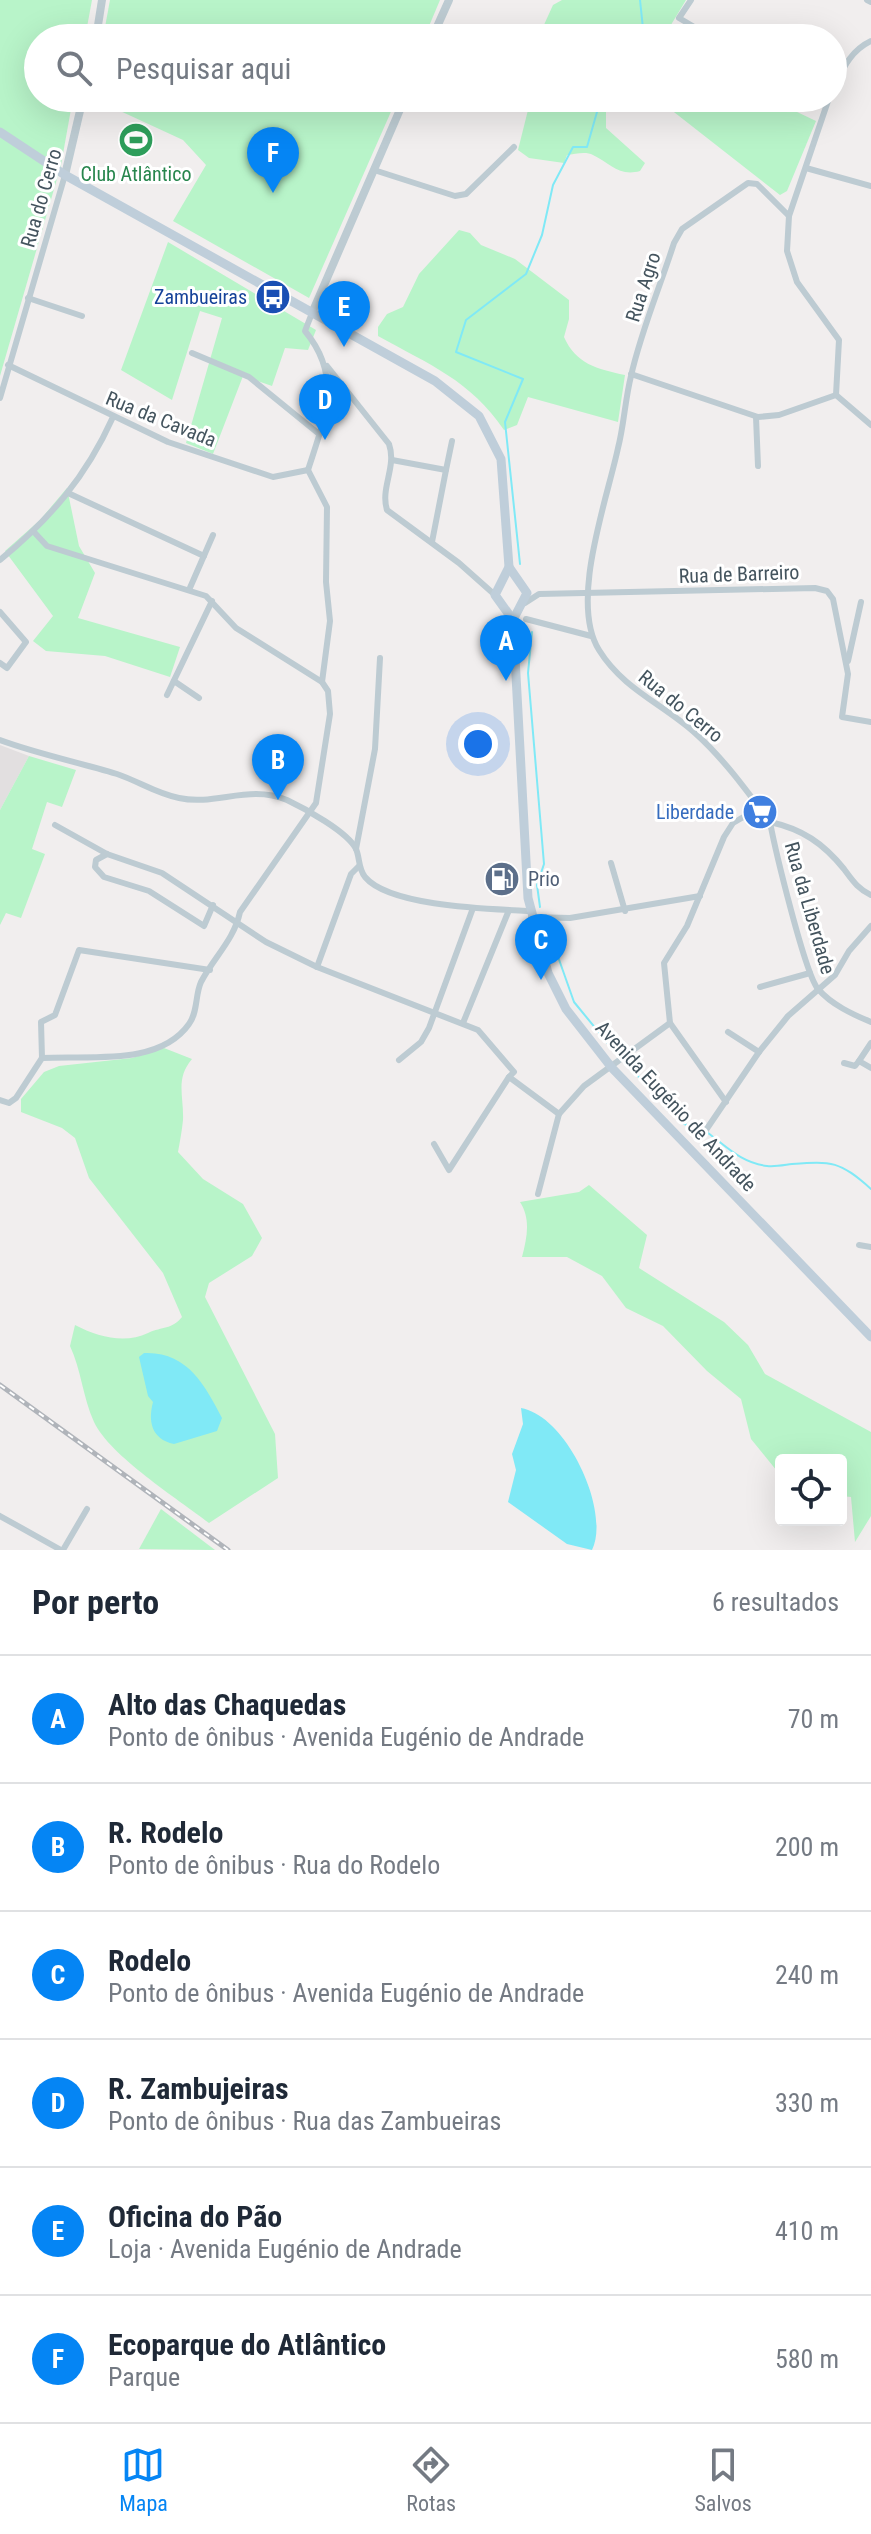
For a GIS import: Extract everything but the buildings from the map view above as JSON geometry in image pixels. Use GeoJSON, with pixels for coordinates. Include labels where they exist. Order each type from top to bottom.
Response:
{"type":"FeatureCollection","features":[{"type":"Feature","properties":{"kind":"main road"},"geometry":{"type":"LineString","coordinates":[[0,132],[65,175],[435,381],[479,416],[501,459],[508,584],[527,593],[513,620]]}},
{"type":"Feature","properties":{"kind":"main road","name":"Avenida Eugénio de Andrade"},"geometry":{"type":"LineString","coordinates":[[508,584],[498,604],[507,609],[513,620],[530,914],[548,973],[566,1009],[612,1068],[871,1337]]}},
{"type":"Feature","properties":{"kind":"main road"},"geometry":{"type":"LineString","coordinates":[[507,609],[523,605]]}},
{"type":"Feature","properties":{"kind":"street"},"geometry":{"type":"LineString","coordinates":[[98,24],[102,0]]}},
{"type":"Feature","properties":{"kind":"street"},"geometry":{"type":"LineString","coordinates":[[438,24],[449,0]]}},
{"type":"Feature","properties":{"kind":"street"},"geometry":{"type":"LineString","coordinates":[[689,24],[679,18],[691,0]]}},
{"type":"Feature","properties":{"kind":"street"},"geometry":{"type":"LineString","coordinates":[[847,61],[858,47],[871,41]]}},
{"type":"Feature","properties":{"kind":"street","name":"Rua do Cerro"},"geometry":{"type":"LineString","coordinates":[[0,398],[65,175],[80,112]]}},
{"type":"Feature","properties":{"kind":"street"},"geometry":{"type":"LineString","coordinates":[[399,112],[305,331],[322,351],[327,366],[389,444],[392,460],[384,502],[387,510],[432,542],[483,586],[508,584],[539,594]]}},
{"type":"Feature","properties":{"kind":"street"},"geometry":{"type":"LineString","coordinates":[[824,112],[789,216],[787,251],[797,282],[839,340],[836,395]]}},
{"type":"Feature","properties":{"kind":"street"},"geometry":{"type":"LineString","coordinates":[[374,170],[455,196],[466,194],[514,147]]}},
{"type":"Feature","properties":{"kind":"street"},"geometry":{"type":"LineString","coordinates":[[806,168],[871,186]]}},
{"type":"Feature","properties":{"kind":"street","name":"Rua Agro"},"geometry":{"type":"LineString","coordinates":[[631,374],[674,243],[682,229],[748,183],[757,184],[789,216]]}},
{"type":"Feature","properties":{"kind":"street"},"geometry":{"type":"LineString","coordinates":[[28,298],[82,316]]}},
{"type":"Feature","properties":{"kind":"street"},"geometry":{"type":"LineString","coordinates":[[192,353],[249,377],[319,434]]}},
{"type":"Feature","properties":{"kind":"street","name":"Rua da Cavada"},"geometry":{"type":"LineString","coordinates":[[8,365],[168,442],[273,477],[308,470]]}},
{"type":"Feature","properties":{"kind":"street"},"geometry":{"type":"LineString","coordinates":[[322,682],[330,621],[327,507],[308,470],[325,412],[327,366]]}},
{"type":"Feature","properties":{"kind":"street"},"geometry":{"type":"LineString","coordinates":[[526,619],[591,636],[594,536],[618,449],[631,374],[756,417],[779,415],[836,395]]}},
{"type":"Feature","properties":{"kind":"street"},"geometry":{"type":"LineString","coordinates":[[836,395],[871,425]]}},
{"type":"Feature","properties":{"kind":"street"},"geometry":{"type":"LineString","coordinates":[[0,560],[34,532],[87,470],[113,417]]}},
{"type":"Feature","properties":{"kind":"street"},"geometry":{"type":"LineString","coordinates":[[756,417],[758,466]]}},
{"type":"Feature","properties":{"kind":"street"},"geometry":{"type":"LineString","coordinates":[[432,542],[452,441]]}},
{"type":"Feature","properties":{"kind":"street"},"geometry":{"type":"LineString","coordinates":[[392,460],[446,470]]}},
{"type":"Feature","properties":{"kind":"street"},"geometry":{"type":"LineString","coordinates":[[68,493],[204,556]]}},
{"type":"Feature","properties":{"kind":"street"},"geometry":{"type":"LineString","coordinates":[[34,532],[47,546],[189,590],[212,601],[236,628],[322,682],[328,691],[330,714],[316,803],[247,900],[238,923],[201,984],[192,1021],[172,1039],[120,1055],[42,1058]]}},
{"type":"Feature","properties":{"kind":"street"},"geometry":{"type":"LineString","coordinates":[[189,590],[213,535]]}},
{"type":"Feature","properties":{"kind":"street","name":"Rua de Barreiro"},"geometry":{"type":"LineString","coordinates":[[539,594],[704,593],[815,588],[827,591],[833,599],[846,665],[842,717],[871,722]]}},
{"type":"Feature","properties":{"kind":"street"},"geometry":{"type":"LineString","coordinates":[[523,605],[539,594]]}},
{"type":"Feature","properties":{"kind":"street"},"geometry":{"type":"LineString","coordinates":[[167,695],[212,601]]}},
{"type":"Feature","properties":{"kind":"street"},"geometry":{"type":"LineString","coordinates":[[846,665],[861,602]]}},
{"type":"Feature","properties":{"kind":"street"},"geometry":{"type":"LineString","coordinates":[[0,612],[26,642],[7,668],[0,663]]}},
{"type":"Feature","properties":{"kind":"street","name":"Rua do Cerro"},"geometry":{"type":"LineString","coordinates":[[591,636],[632,688],[694,732],[770,822]]}},
{"type":"Feature","properties":{"kind":"street"},"geometry":{"type":"LineString","coordinates":[[380,658],[375,749],[356,849],[359,866],[366,878],[390,891],[473,908],[570,918],[700,896]]}},
{"type":"Feature","properties":{"kind":"street"},"geometry":{"type":"LineString","coordinates":[[174,681],[199,698]]}},
{"type":"Feature","properties":{"kind":"street"},"geometry":{"type":"LineString","coordinates":[[0,740],[116,774],[180,799],[263,793],[332,826],[356,849]]}},
{"type":"Feature","properties":{"kind":"street"},"geometry":{"type":"LineString","coordinates":[[726,1102],[670,1023],[664,963],[687,926],[724,837],[733,823],[759,808]]}},
{"type":"Feature","properties":{"kind":"street"},"geometry":{"type":"LineString","coordinates":[[770,822],[789,826],[813,838],[852,882],[871,895]]}},
{"type":"Feature","properties":{"kind":"street","name":"Rua da Liberdade"},"geometry":{"type":"LineString","coordinates":[[770,822],[810,973],[817,988],[836,1004],[871,1022]]}},
{"type":"Feature","properties":{"kind":"street"},"geometry":{"type":"LineString","coordinates":[[55,825],[107,854],[162,873],[266,942],[317,967],[463,1023],[489,1038],[514,1072],[449,1170],[434,1144]]}},
{"type":"Feature","properties":{"kind":"street"},"geometry":{"type":"LineString","coordinates":[[107,854],[96,860],[95,867],[104,877],[149,891],[204,926],[213,905]]}},
{"type":"Feature","properties":{"kind":"street"},"geometry":{"type":"LineString","coordinates":[[611,863],[625,911]]}},
{"type":"Feature","properties":{"kind":"street"},"geometry":{"type":"LineString","coordinates":[[317,967],[351,874],[359,866]]}},
{"type":"Feature","properties":{"kind":"street"},"geometry":{"type":"LineString","coordinates":[[399,1060],[421,1042],[473,908]]}},
{"type":"Feature","properties":{"kind":"street"},"geometry":{"type":"LineString","coordinates":[[463,1023],[509,910]]}},
{"type":"Feature","properties":{"kind":"street"},"geometry":{"type":"LineString","coordinates":[[706,1130],[759,1052],[817,988],[835,975],[849,951],[871,926]]}},
{"type":"Feature","properties":{"kind":"street"},"geometry":{"type":"LineString","coordinates":[[0,1100],[9,1103],[16,1098],[42,1058],[41,1022],[55,1015],[79,950],[210,970]]}},
{"type":"Feature","properties":{"kind":"street"},"geometry":{"type":"LineString","coordinates":[[760,987],[810,973]]}},
{"type":"Feature","properties":{"kind":"street"},"geometry":{"type":"LineString","coordinates":[[538,1194],[559,1114],[584,1086],[670,1023]]}},
{"type":"Feature","properties":{"kind":"street"},"geometry":{"type":"LineString","coordinates":[[728,1032],[759,1052]]}},
{"type":"Feature","properties":{"kind":"street"},"geometry":{"type":"LineString","coordinates":[[844,1063],[855,1066],[869,1046],[858,1039]]}},
{"type":"Feature","properties":{"kind":"street"},"geometry":{"type":"LineString","coordinates":[[859,1061],[871,1068]]}},
{"type":"Feature","properties":{"kind":"street"},"geometry":{"type":"LineString","coordinates":[[509,1077],[559,1114]]}},
{"type":"Feature","properties":{"kind":"street"},"geometry":{"type":"LineString","coordinates":[[859,1245],[871,1247]]}},
{"type":"Feature","properties":{"kind":"street"},"geometry":{"type":"LineString","coordinates":[[0,1516],[62,1550],[87,1509]]}},
{"type":"Feature","properties":{"kind":"shaded area"},"geometry":{"type":"Polygon","coordinates":[[[0,745],[29,756],[0,810],[0,745]]]}},
{"type":"Feature","properties":{"kind":"green space"},"geometry":{"type":"Polygon","coordinates":[[[0,0],[92,0],[88,24],[24,24],[24,112],[70,112],[61,165],[0,376],[0,0]]]}},
{"type":"Feature","properties":{"kind":"green space"},"geometry":{"type":"Polygon","coordinates":[[[110,0],[440,0],[430,24],[106,24],[110,0]]]}},
{"type":"Feature","properties":{"kind":"green space"},"geometry":{"type":"Polygon","coordinates":[[[562,0],[686,0],[671,24],[544,24],[553,5],[562,0]]]}},
{"type":"Feature","properties":{"kind":"green space"},"geometry":{"type":"Polygon","coordinates":[[[122,112],[391,112],[309,298],[173,221],[206,165],[183,140],[122,112]]]}},
{"type":"Feature","properties":{"kind":"green space"},"geometry":{"type":"Polygon","coordinates":[[[528,112],[606,112],[606,128],[645,163],[640,171],[626,172],[587,153],[567,155],[564,163],[529,158],[518,150],[528,112]]]}},
{"type":"Feature","properties":{"kind":"green space"},"geometry":{"type":"Polygon","coordinates":[[[674,112],[797,112],[816,121],[787,191],[780,195],[674,112]]]}},
{"type":"Feature","properties":{"kind":"green space"},"geometry":{"type":"Polygon","coordinates":[[[459,230],[470,233],[481,245],[515,259],[569,300],[569,319],[564,337],[569,346],[588,364],[625,375],[618,422],[528,397],[517,425],[504,430],[463,386],[378,336],[378,327],[387,314],[403,307],[419,274],[459,230]]]}},
{"type":"Feature","properties":{"kind":"green space"},"geometry":{"type":"Polygon","coordinates":[[[168,242],[316,330],[308,350],[285,348],[272,386],[243,376],[213,454],[186,443],[222,318],[200,311],[172,400],[121,370],[168,242]]]}},
{"type":"Feature","properties":{"kind":"green space"},"geometry":{"type":"Polygon","coordinates":[[[67,488],[79,546],[95,573],[78,618],[180,647],[170,677],[105,656],[46,651],[33,641],[53,616],[5,551],[40,520],[67,488]]]}},
{"type":"Feature","properties":{"kind":"green space"},"geometry":{"type":"Polygon","coordinates":[[[29,756],[76,770],[62,807],[47,802],[32,849],[45,854],[21,918],[6,913],[0,925],[0,810],[29,756]]]}},
{"type":"Feature","properties":{"kind":"green space"},"geometry":{"type":"Polygon","coordinates":[[[164,1048],[192,1059],[182,1081],[183,1120],[178,1152],[203,1179],[243,1204],[262,1238],[252,1256],[209,1283],[205,1297],[275,1434],[278,1478],[209,1523],[129,1463],[94,1422],[70,1346],[75,1325],[102,1336],[130,1338],[170,1326],[182,1317],[163,1273],[89,1178],[75,1138],[62,1128],[21,1112],[21,1099],[44,1072],[59,1066],[132,1058],[164,1048]]]}},
{"type":"Feature","properties":{"kind":"green space"},"geometry":{"type":"Polygon","coordinates":[[[589,1185],[647,1235],[639,1268],[724,1322],[748,1345],[765,1374],[871,1432],[871,1516],[855,1542],[851,1497],[847,1497],[847,1454],[775,1454],[775,1469],[751,1439],[741,1399],[707,1371],[663,1326],[626,1308],[602,1276],[567,1257],[522,1257],[527,1222],[520,1202],[579,1192],[589,1185]]]}},
{"type":"Feature","properties":{"kind":"green space"},"geometry":{"type":"Polygon","coordinates":[[[161,1509],[215,1550],[139,1549],[161,1509]]]}},
{"type":"Feature","properties":{"kind":"water"},"geometry":{"type":"Polygon","coordinates":[[[144,1353],[172,1358],[193,1372],[222,1418],[217,1431],[174,1444],[156,1434],[151,1422],[153,1402],[148,1396],[139,1357],[144,1353]]]}},
{"type":"Feature","properties":{"kind":"water"},"geometry":{"type":"Polygon","coordinates":[[[521,1408],[538,1415],[554,1428],[581,1467],[595,1512],[596,1533],[592,1550],[567,1544],[508,1502],[516,1470],[512,1454],[523,1424],[521,1408]]]}},
{"type":"Feature","properties":{"kind":"waterway"},"geometry":{"type":"LineString","coordinates":[[640,0],[643,24]]}},
{"type":"Feature","properties":{"kind":"waterway"},"geometry":{"type":"LineString","coordinates":[[520,564],[505,422],[523,379],[456,352],[466,320],[526,274],[542,235],[553,185],[573,147],[587,147],[597,112]]}},
{"type":"Feature","properties":{"kind":"waterway"},"geometry":{"type":"LineString","coordinates":[[532,632],[528,673],[544,864],[537,885],[540,907]]}},
{"type":"Feature","properties":{"kind":"waterway"},"geometry":{"type":"LineString","coordinates":[[550,934],[574,1002],[615,1052]]}},
{"type":"Feature","properties":{"kind":"waterway"},"geometry":{"type":"LineString","coordinates":[[634,1072],[684,1124],[703,1130]]}},
{"type":"Feature","properties":{"kind":"waterway"},"geometry":{"type":"LineString","coordinates":[[708,1133],[750,1162],[770,1166],[835,1165],[871,1189]]}},
{"type":"Feature","properties":{"kind":"railway"},"geometry":{"type":"LineString","coordinates":[[0,1385],[228,1550]]}},
{"type":"Feature","properties":{"kind":"place","name":"Club Atlântico"},"geometry":{"type":"Point","coordinates":[136,140]}},
{"type":"Feature","properties":{"kind":"place","name":"Ecoparque do Atlântico"},"geometry":{"type":"Point","coordinates":[273,193]}},
{"type":"Feature","properties":{"kind":"place","name":"Zambueiras"},"geometry":{"type":"Point","coordinates":[273,297]}},
{"type":"Feature","properties":{"kind":"place","name":"Oficina do Pão"},"geometry":{"type":"Point","coordinates":[344,347]}},
{"type":"Feature","properties":{"kind":"place","name":"R. Zambujeiras"},"geometry":{"type":"Point","coordinates":[325,440]}},
{"type":"Feature","properties":{"kind":"place","name":"Alto das Chaquedas"},"geometry":{"type":"Point","coordinates":[506,681]}},
{"type":"Feature","properties":{"kind":"place","name":"R. Rodelo"},"geometry":{"type":"Point","coordinates":[278,800]}},
{"type":"Feature","properties":{"kind":"place","name":"Liberdade"},"geometry":{"type":"Point","coordinates":[760,812]}},
{"type":"Feature","properties":{"kind":"place","name":"Prio"},"geometry":{"type":"Point","coordinates":[502,879]}},
{"type":"Feature","properties":{"kind":"place","name":"Rodelo"},"geometry":{"type":"Point","coordinates":[541,980]}}]}
